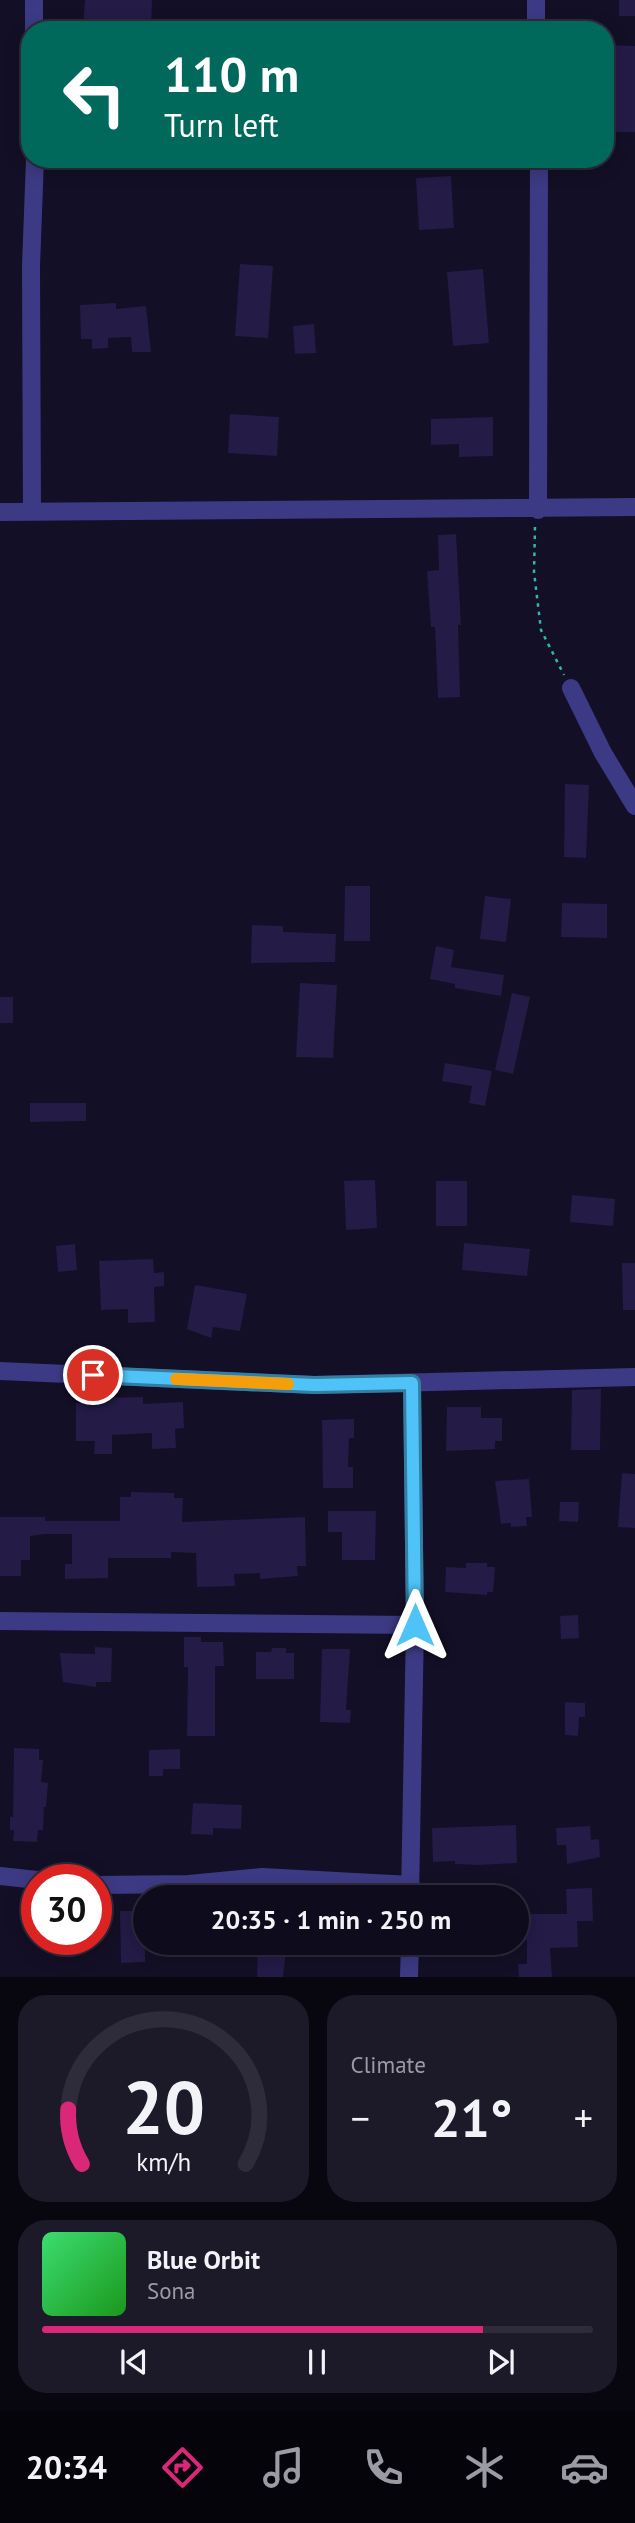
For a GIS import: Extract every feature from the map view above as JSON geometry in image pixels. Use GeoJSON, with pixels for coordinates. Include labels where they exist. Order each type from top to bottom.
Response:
{"type":"FeatureCollection","features":[{"type":"Feature","properties":{"kind":"street"},"geometry":{"type":"LineString","coordinates":[[34,0],[34,21]]}},
{"type":"Feature","properties":{"kind":"street"},"geometry":{"type":"LineString","coordinates":[[536,21],[537,0]]}},
{"type":"Feature","properties":{"kind":"street"},"geometry":{"type":"LineString","coordinates":[[32,511],[31,266],[35,168]]}},
{"type":"Feature","properties":{"kind":"street"},"geometry":{"type":"LineString","coordinates":[[538,510],[539,168]]}},
{"type":"Feature","properties":{"kind":"street"},"geometry":{"type":"LineString","coordinates":[[0,512],[372,508],[538,510],[635,507]]}},
{"type":"Feature","properties":{"kind":"street"},"geometry":{"type":"LineString","coordinates":[[570,688],[603,753],[635,806]]}},
{"type":"Feature","properties":{"kind":"street"},"geometry":{"type":"LineString","coordinates":[[0,1371],[314,1385],[635,1377]]}},
{"type":"Feature","properties":{"kind":"street"},"geometry":{"type":"LineString","coordinates":[[410,1885],[415,1625],[412,1383]]}},
{"type":"Feature","properties":{"kind":"street"},"geometry":{"type":"LineString","coordinates":[[0,1621],[415,1625]]}},
{"type":"Feature","properties":{"kind":"street"},"geometry":{"type":"LineString","coordinates":[[0,1876],[21,1878]]}},
{"type":"Feature","properties":{"kind":"street"},"geometry":{"type":"LineString","coordinates":[[112,1885],[189,1884],[262,1877],[347,1885]]}},
{"type":"Feature","properties":{"kind":"street"},"geometry":{"type":"LineString","coordinates":[[409,1977],[410,1955]]}},
{"type":"Feature","properties":{"kind":"path"},"geometry":{"type":"LineString","coordinates":[[538,510],[532,547],[541,630],[570,688]]}},
{"type":"Feature","properties":{"kind":"building"},"geometry":{"type":"Polygon","coordinates":[[[85,0],[152,0],[151,21],[84,21],[85,0]]]}},
{"type":"Feature","properties":{"kind":"building"},"geometry":{"type":"Polygon","coordinates":[[[619,0],[635,0],[635,16],[619,16],[619,0]]]}},
{"type":"Feature","properties":{"kind":"building"},"geometry":{"type":"Polygon","coordinates":[[[614,45],[635,46],[635,132],[614,132],[614,45]]]}},
{"type":"Feature","properties":{"kind":"building"},"geometry":{"type":"Polygon","coordinates":[[[451,176],[454,228],[419,230],[416,178],[451,176]]]}},
{"type":"Feature","properties":{"kind":"building"},"geometry":{"type":"Polygon","coordinates":[[[240,264],[273,266],[268,338],[235,336],[240,264]]]}},
{"type":"Feature","properties":{"kind":"building"},"geometry":{"type":"Polygon","coordinates":[[[483,269],[489,343],[453,346],[447,272],[483,269]]]}},
{"type":"Feature","properties":{"kind":"building"},"geometry":{"type":"Polygon","coordinates":[[[116,303],[116,309],[146,306],[151,352],[132,352],[131,337],[108,338],[108,348],[92,349],[92,339],[81,339],[80,305],[116,303]]]}},
{"type":"Feature","properties":{"kind":"building"},"geometry":{"type":"Polygon","coordinates":[[[314,324],[316,353],[295,354],[293,326],[314,324]]]}},
{"type":"Feature","properties":{"kind":"building"},"geometry":{"type":"Polygon","coordinates":[[[230,414],[279,417],[277,456],[228,453],[230,414]]]}},
{"type":"Feature","properties":{"kind":"building"},"geometry":{"type":"Polygon","coordinates":[[[493,417],[493,456],[459,457],[459,444],[431,445],[431,419],[493,417]]]}},
{"type":"Feature","properties":{"kind":"building"},"geometry":{"type":"Polygon","coordinates":[[[456,534],[461,625],[458,625],[460,697],[438,698],[435,627],[431,627],[427,571],[439,570],[438,535],[456,534]]]}},
{"type":"Feature","properties":{"kind":"building"},"geometry":{"type":"Polygon","coordinates":[[[565,784],[589,785],[586,858],[564,857],[565,784]]]}},
{"type":"Feature","properties":{"kind":"building"},"geometry":{"type":"Polygon","coordinates":[[[345,886],[370,886],[370,941],[344,941],[345,886]]]}},
{"type":"Feature","properties":{"kind":"building"},"geometry":{"type":"Polygon","coordinates":[[[485,896],[511,899],[506,942],[480,939],[485,896]]]}},
{"type":"Feature","properties":{"kind":"building"},"geometry":{"type":"Polygon","coordinates":[[[562,903],[607,904],[607,938],[561,937],[562,903]]]}},
{"type":"Feature","properties":{"kind":"building"},"geometry":{"type":"Polygon","coordinates":[[[252,925],[283,926],[283,932],[336,934],[335,962],[251,963],[252,925]]]}},
{"type":"Feature","properties":{"kind":"building"},"geometry":{"type":"Polygon","coordinates":[[[436,946],[454,950],[451,967],[504,975],[501,996],[455,988],[455,984],[430,979],[436,946]]]}},
{"type":"Feature","properties":{"kind":"building"},"geometry":{"type":"Polygon","coordinates":[[[300,983],[337,985],[333,1058],[296,1057],[300,983]]]}},
{"type":"Feature","properties":{"kind":"building"},"geometry":{"type":"Polygon","coordinates":[[[512,993],[530,997],[513,1074],[495,1070],[512,993]]]}},
{"type":"Feature","properties":{"kind":"building"},"geometry":{"type":"Polygon","coordinates":[[[0,997],[13,997],[13,1023],[0,1023],[0,997]]]}},
{"type":"Feature","properties":{"kind":"building"},"geometry":{"type":"Polygon","coordinates":[[[445,1063],[492,1071],[485,1106],[469,1103],[472,1086],[442,1081],[445,1063]]]}},
{"type":"Feature","properties":{"kind":"building"},"geometry":{"type":"Polygon","coordinates":[[[30,1103],[86,1103],[86,1121],[30,1122],[30,1103]]]}},
{"type":"Feature","properties":{"kind":"building"},"geometry":{"type":"Polygon","coordinates":[[[375,1180],[377,1228],[346,1230],[344,1181],[375,1180]]]}},
{"type":"Feature","properties":{"kind":"building"},"geometry":{"type":"Polygon","coordinates":[[[436,1181],[467,1181],[467,1226],[436,1226],[436,1181]]]}},
{"type":"Feature","properties":{"kind":"building"},"geometry":{"type":"Polygon","coordinates":[[[572,1195],[615,1199],[613,1226],[570,1222],[572,1195]]]}},
{"type":"Feature","properties":{"kind":"building"},"geometry":{"type":"Polygon","coordinates":[[[464,1243],[530,1249],[527,1276],[462,1270],[464,1243]]]}},
{"type":"Feature","properties":{"kind":"building"},"geometry":{"type":"Polygon","coordinates":[[[75,1244],[77,1270],[58,1272],[56,1246],[75,1244]]]}},
{"type":"Feature","properties":{"kind":"building"},"geometry":{"type":"Polygon","coordinates":[[[153,1259],[154,1273],[164,1272],[164,1286],[154,1287],[155,1322],[128,1323],[128,1309],[101,1310],[99,1261],[153,1259]]]}},
{"type":"Feature","properties":{"kind":"building"},"geometry":{"type":"Polygon","coordinates":[[[622,1263],[635,1263],[635,1310],[623,1310],[622,1263]]]}},
{"type":"Feature","properties":{"kind":"building"},"geometry":{"type":"Polygon","coordinates":[[[195,1285],[247,1294],[240,1331],[213,1327],[211,1338],[187,1329],[195,1285]]]}},
{"type":"Feature","properties":{"kind":"building"},"geometry":{"type":"Polygon","coordinates":[[[601,1389],[600,1450],[571,1450],[572,1390],[601,1389]]]}},
{"type":"Feature","properties":{"kind":"building"},"geometry":{"type":"Polygon","coordinates":[[[143,1397],[143,1404],[183,1402],[184,1428],[175,1429],[176,1448],[152,1449],[152,1433],[112,1435],[112,1454],[94,1454],[95,1441],[76,1441],[76,1403],[97,1404],[97,1398],[143,1397]]]}},
{"type":"Feature","properties":{"kind":"building"},"geometry":{"type":"Polygon","coordinates":[[[447,1407],[481,1407],[481,1418],[502,1418],[502,1441],[495,1441],[495,1449],[446,1451],[447,1407]]]}},
{"type":"Feature","properties":{"kind":"building"},"geometry":{"type":"Polygon","coordinates":[[[354,1419],[354,1438],[349,1438],[348,1467],[353,1467],[353,1488],[323,1488],[322,1420],[354,1419]]]}},
{"type":"Feature","properties":{"kind":"building"},"geometry":{"type":"Polygon","coordinates":[[[622,1473],[635,1474],[635,1528],[618,1527],[622,1473]]]}},
{"type":"Feature","properties":{"kind":"building"},"geometry":{"type":"Polygon","coordinates":[[[529,1479],[532,1517],[526,1517],[527,1526],[511,1527],[511,1523],[501,1524],[495,1481],[529,1479]]]}},
{"type":"Feature","properties":{"kind":"building"},"geometry":{"type":"Polygon","coordinates":[[[131,1492],[174,1493],[174,1498],[183,1498],[182,1522],[305,1517],[306,1566],[297,1566],[298,1576],[260,1579],[260,1573],[234,1574],[235,1586],[197,1587],[196,1553],[171,1552],[171,1558],[108,1558],[108,1578],[65,1579],[65,1564],[72,1564],[72,1534],[45,1534],[30,1536],[30,1560],[21,1560],[21,1576],[0,1576],[0,1517],[45,1517],[45,1521],[120,1521],[120,1497],[131,1497],[131,1492]]]}},
{"type":"Feature","properties":{"kind":"building"},"geometry":{"type":"Polygon","coordinates":[[[560,1502],[579,1502],[578,1522],[559,1521],[560,1502]]]}},
{"type":"Feature","properties":{"kind":"building"},"geometry":{"type":"Polygon","coordinates":[[[328,1511],[376,1511],[375,1560],[342,1560],[342,1532],[328,1532],[328,1511]]]}},
{"type":"Feature","properties":{"kind":"building"},"geometry":{"type":"Polygon","coordinates":[[[466,1563],[487,1563],[487,1567],[495,1567],[493,1592],[487,1592],[487,1595],[445,1592],[446,1567],[466,1568],[466,1563]]]}},
{"type":"Feature","properties":{"kind":"building"},"geometry":{"type":"Polygon","coordinates":[[[578,1615],[579,1638],[561,1639],[560,1616],[578,1615]]]}},
{"type":"Feature","properties":{"kind":"building"},"geometry":{"type":"Polygon","coordinates":[[[184,1637],[201,1637],[201,1642],[223,1642],[224,1666],[215,1666],[215,1736],[187,1736],[188,1667],[184,1667],[184,1637]]]}},
{"type":"Feature","properties":{"kind":"building"},"geometry":{"type":"Polygon","coordinates":[[[95,1647],[112,1648],[111,1682],[96,1682],[96,1687],[63,1682],[60,1653],[95,1654],[95,1647]]]}},
{"type":"Feature","properties":{"kind":"building"},"geometry":{"type":"Polygon","coordinates":[[[272,1648],[286,1648],[286,1653],[294,1653],[294,1679],[256,1679],[256,1652],[271,1652],[272,1648]]]}},
{"type":"Feature","properties":{"kind":"building"},"geometry":{"type":"Polygon","coordinates":[[[322,1649],[350,1649],[346,1710],[351,1710],[350,1723],[320,1722],[322,1649]]]}},
{"type":"Feature","properties":{"kind":"building"},"geometry":{"type":"Polygon","coordinates":[[[565,1702],[585,1703],[585,1717],[579,1717],[578,1736],[565,1735],[565,1702]]]}},
{"type":"Feature","properties":{"kind":"building"},"geometry":{"type":"Polygon","coordinates":[[[14,1748],[39,1749],[39,1760],[43,1760],[41,1782],[48,1783],[43,1830],[38,1830],[37,1842],[13,1841],[14,1830],[10,1830],[10,1817],[13,1817],[14,1748]]]}},
{"type":"Feature","properties":{"kind":"building"},"geometry":{"type":"Polygon","coordinates":[[[180,1749],[180,1769],[163,1769],[163,1776],[149,1776],[149,1750],[180,1749]]]}},
{"type":"Feature","properties":{"kind":"building"},"geometry":{"type":"Polygon","coordinates":[[[193,1803],[242,1805],[241,1829],[213,1828],[213,1835],[191,1834],[193,1803]]]}},
{"type":"Feature","properties":{"kind":"building"},"geometry":{"type":"Polygon","coordinates":[[[516,1825],[517,1863],[479,1865],[455,1864],[455,1861],[433,1862],[432,1828],[516,1825]]]}},
{"type":"Feature","properties":{"kind":"building"},"geometry":{"type":"Polygon","coordinates":[[[590,1826],[591,1840],[599,1839],[600,1857],[567,1864],[566,1845],[557,1845],[556,1828],[590,1826]]]}},
{"type":"Feature","properties":{"kind":"building"},"geometry":{"type":"Polygon","coordinates":[[[592,1888],[593,1921],[577,1921],[578,1947],[550,1948],[552,1977],[519,1977],[518,1964],[527,1964],[529,1955],[529,1914],[567,1914],[566,1889],[592,1888]]]}},
{"type":"Feature","properties":{"kind":"building"},"geometry":{"type":"Polygon","coordinates":[[[120,1911],[133,1911],[133,1955],[145,1955],[145,1962],[121,1963],[120,1911]]]}},
{"type":"Feature","properties":{"kind":"building"},"geometry":{"type":"Polygon","coordinates":[[[258,1955],[286,1955],[283,1977],[257,1977],[258,1955]]]}},
{"type":"Feature","properties":{"kind":"slow traffic"},"geometry":{"type":"LineString","coordinates":[[176,1379],[288,1384]]}},
{"type":"Feature","properties":{"kind":"route"},"geometry":{"type":"LineString","coordinates":[[93,1375],[314,1385],[412,1383],[415,1625]]}}]}
